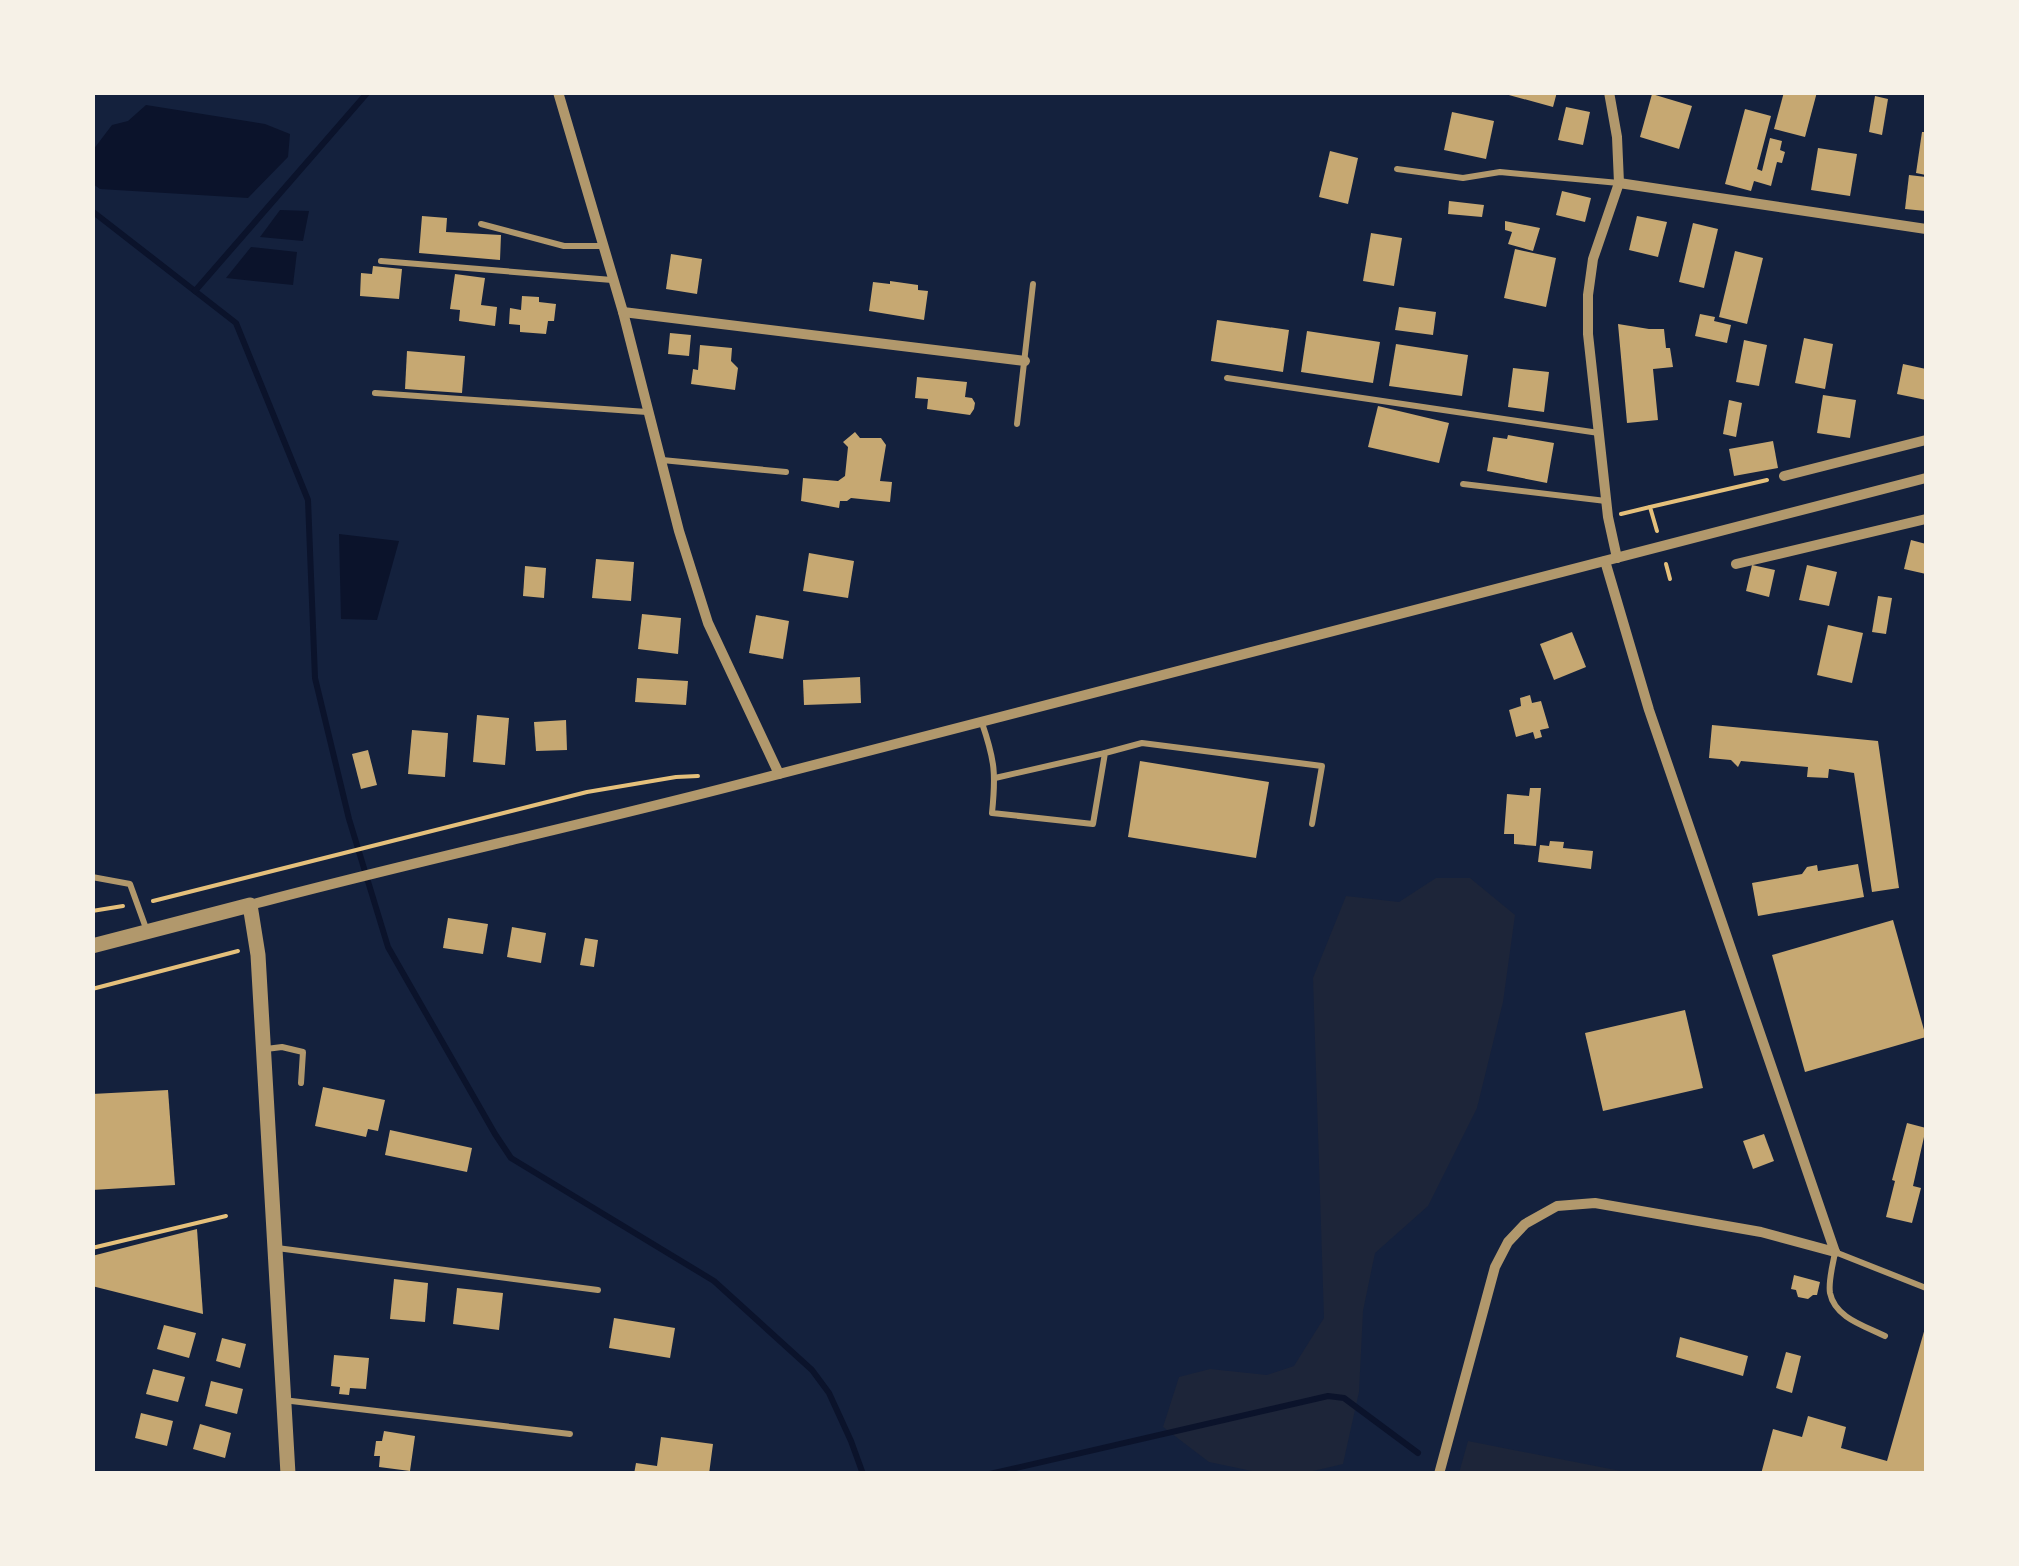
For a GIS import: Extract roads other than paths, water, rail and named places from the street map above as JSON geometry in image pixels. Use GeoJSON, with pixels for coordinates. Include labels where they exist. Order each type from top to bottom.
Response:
{"type":"FeatureCollection","features":[{"type":"Feature","properties":{"kind":"street"},"geometry":{"type":"LineString","coordinates":[[558,92],[708,624],[779,774]]}},
{"type":"Feature","properties":{"kind":"street"},"geometry":{"type":"LineString","coordinates":[[1609,92],[1619,183],[1593,260],[1588,334],[1611,560],[1650,710],[1835,1252]]}},
{"type":"Feature","properties":{"kind":"street"},"geometry":{"type":"LineString","coordinates":[[1619,183],[1926,230]]}},
{"type":"Feature","properties":{"kind":"street"},"geometry":{"type":"LineString","coordinates":[[623,312],[1025,361]]}},
{"type":"Feature","properties":{"kind":"street"},"geometry":{"type":"LineString","coordinates":[[1784,476],[1926,440]]}},
{"type":"Feature","properties":{"kind":"street"},"geometry":{"type":"LineString","coordinates":[[92,946],[402,865],[982,724],[1926,478]]}},
{"type":"Feature","properties":{"kind":"street"},"geometry":{"type":"LineString","coordinates":[[1736,564],[1926,519]]}},
{"type":"Feature","properties":{"kind":"street"},"geometry":{"type":"LineString","coordinates":[[250,905],[257,945],[288,1474]]}},
{"type":"Feature","properties":{"kind":"street"},"geometry":{"type":"LineString","coordinates":[[1439,1474],[1494,1267],[1508,1242],[1526,1224],[1558,1206],[1596,1202],[1760,1232],[1835,1252]]}},
{"type":"Feature","properties":{"kind":"lane"},"geometry":{"type":"LineString","coordinates":[[1396,169],[1464,178],[1500,172],[1619,183]]}},
{"type":"Feature","properties":{"kind":"lane"},"geometry":{"type":"LineString","coordinates":[[481,224],[564,246],[603,246]]}},
{"type":"Feature","properties":{"kind":"lane"},"geometry":{"type":"LineString","coordinates":[[381,261],[613,280]]}},
{"type":"Feature","properties":{"kind":"lane"},"geometry":{"type":"LineString","coordinates":[[1017,424],[1033,284]]}},
{"type":"Feature","properties":{"kind":"lane"},"geometry":{"type":"LineString","coordinates":[[1227,378],[1600,433]]}},
{"type":"Feature","properties":{"kind":"lane"},"geometry":{"type":"LineString","coordinates":[[374,393],[649,412]]}},
{"type":"Feature","properties":{"kind":"lane"},"geometry":{"type":"LineString","coordinates":[[661,460],[786,472]]}},
{"type":"Feature","properties":{"kind":"lane"},"geometry":{"type":"LineString","coordinates":[[1463,484],[1606,500]]}},
{"type":"Feature","properties":{"kind":"lane"},"geometry":{"type":"LineString","coordinates":[[982,724],[993,756],[992,813],[1093,824],[1105,753]]}},
{"type":"Feature","properties":{"kind":"lane"},"geometry":{"type":"LineString","coordinates":[[995,778],[1142,744],[1322,766],[1312,824]]}},
{"type":"Feature","properties":{"kind":"lane"},"geometry":{"type":"LineString","coordinates":[[92,877],[130,884],[147,930]]}},
{"type":"Feature","properties":{"kind":"lane"},"geometry":{"type":"LineString","coordinates":[[262,1049],[282,1047],[303,1052],[301,1083]]}},
{"type":"Feature","properties":{"kind":"lane"},"geometry":{"type":"LineString","coordinates":[[274,1248],[598,1290]]}},
{"type":"Feature","properties":{"kind":"lane"},"geometry":{"type":"LineString","coordinates":[[1886,1336],[1842,1314],[1834,1302],[1829,1290],[1835,1252],[1926,1288]]}},
{"type":"Feature","properties":{"kind":"lane"},"geometry":{"type":"LineString","coordinates":[[282,1400],[570,1434]]}},
{"type":"Feature","properties":{"kind":"waterway"},"geometry":{"type":"LineString","coordinates":[[195,291],[368,92]]}},
{"type":"Feature","properties":{"kind":"waterway"},"geometry":{"type":"LineString","coordinates":[[92,211],[236,323],[308,500],[315,678],[349,819],[388,947],[495,1134],[511,1158],[714,1281],[812,1370],[829,1393],[863,1474]]}},
{"type":"Feature","properties":{"kind":"waterway"},"geometry":{"type":"LineString","coordinates":[[990,1474],[1328,1396],[1344,1398],[1418,1453]]}}]}
